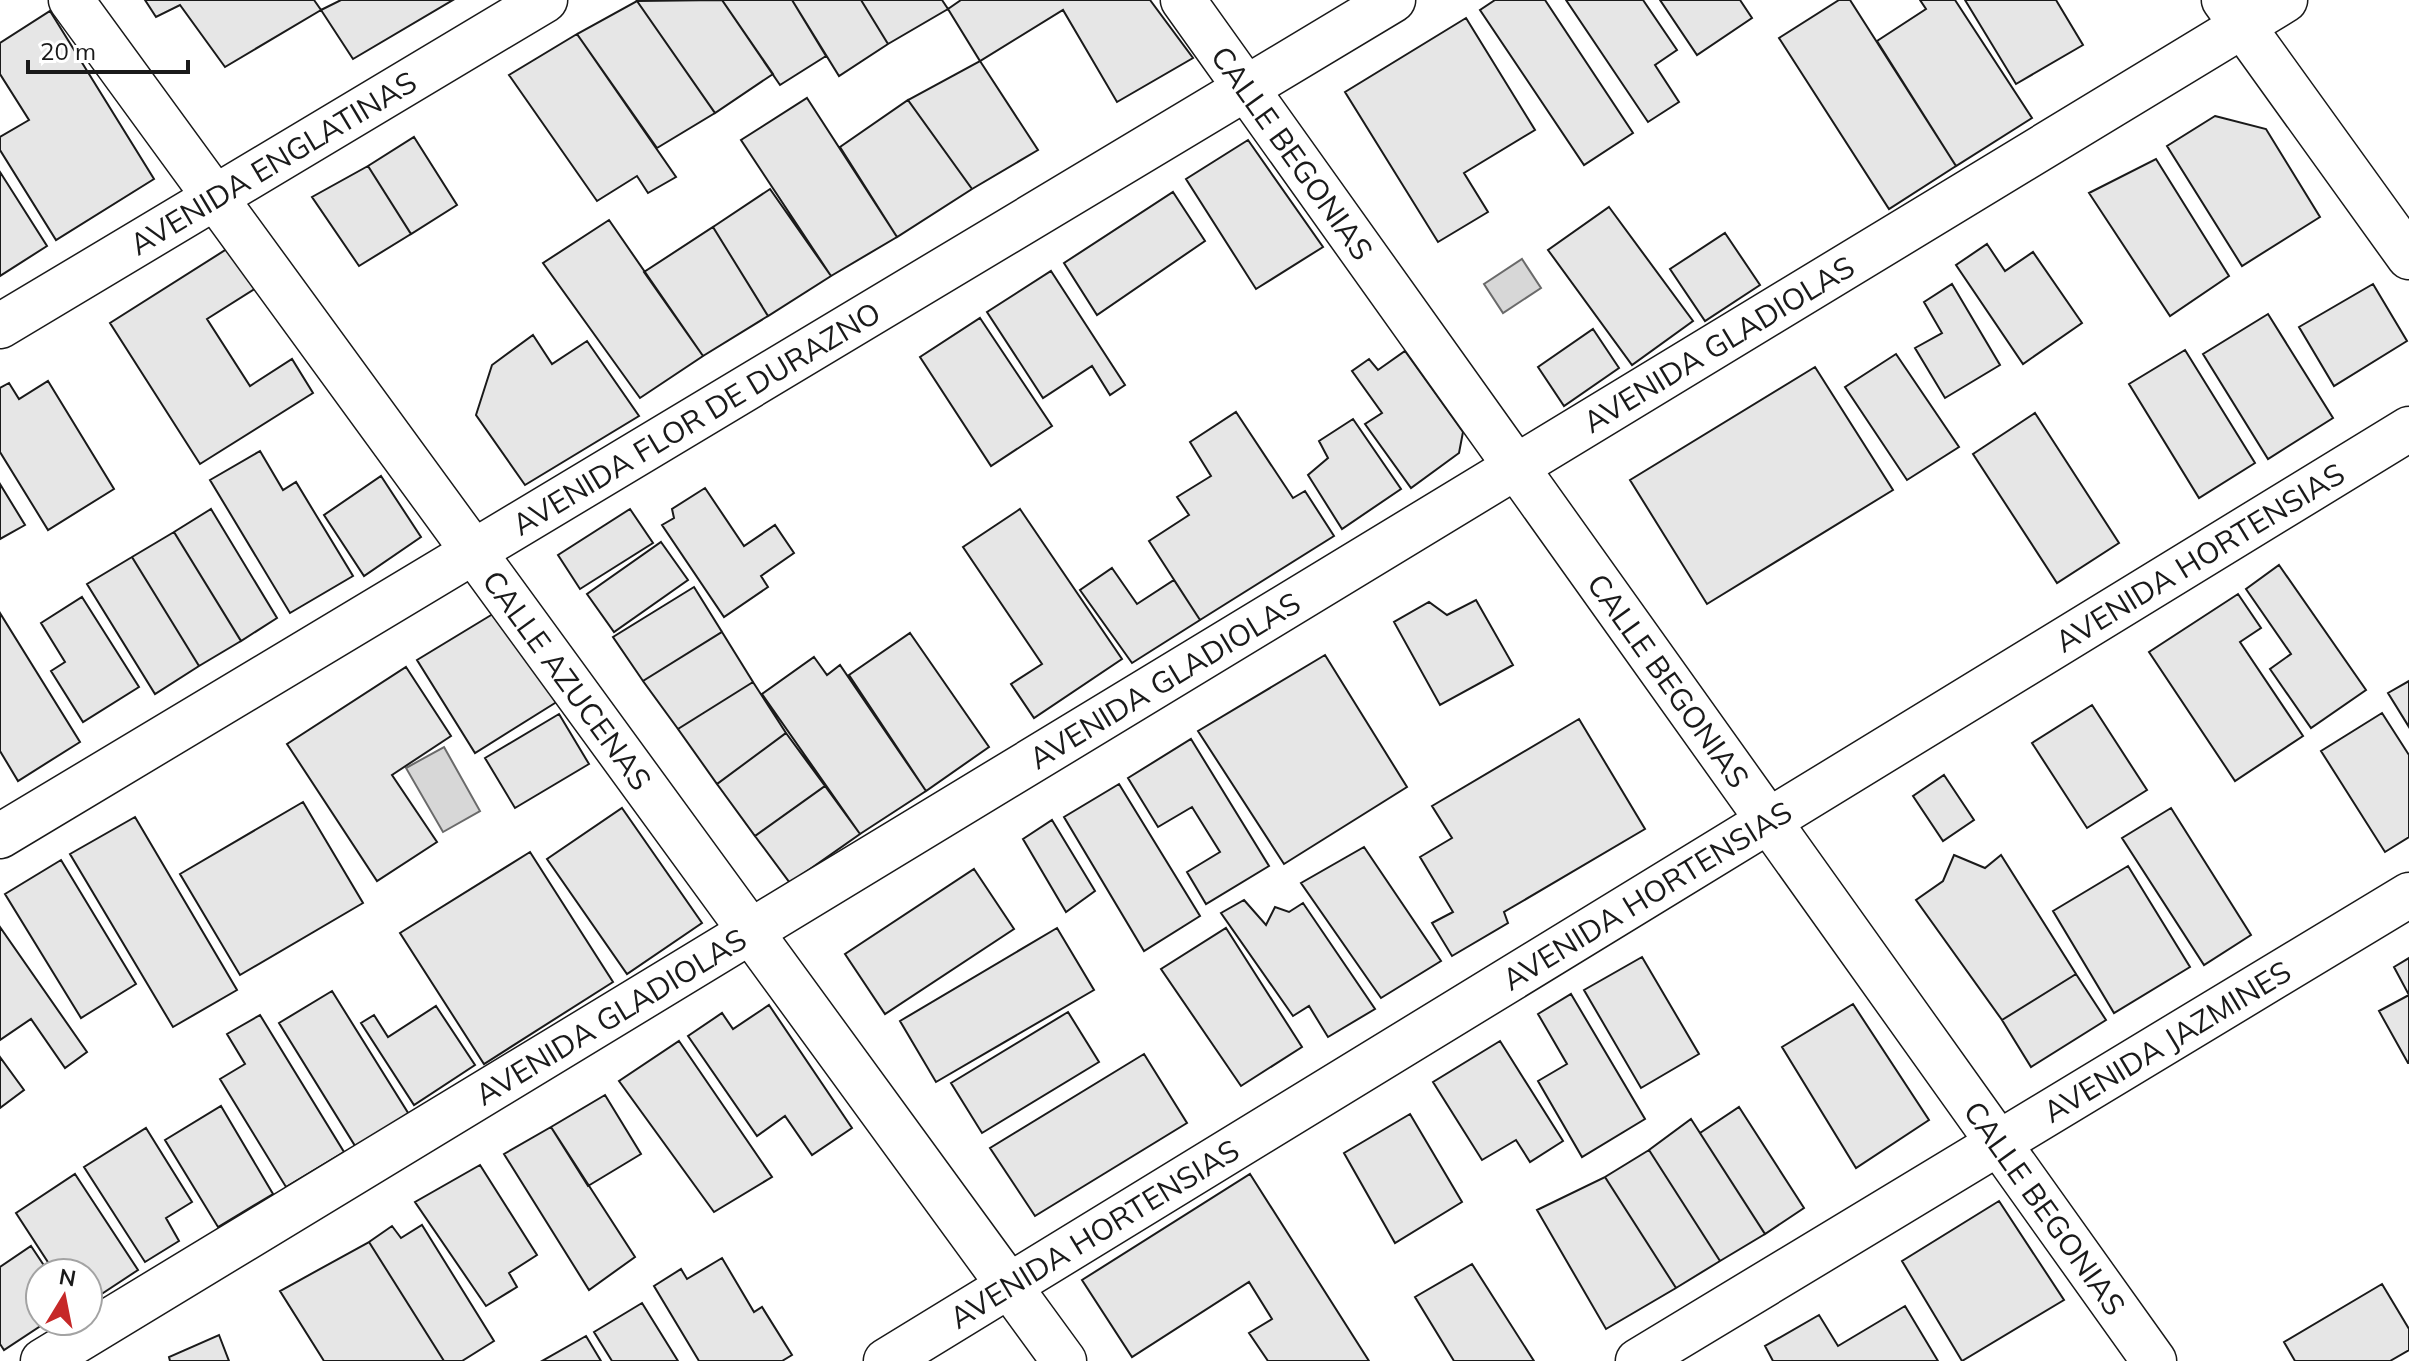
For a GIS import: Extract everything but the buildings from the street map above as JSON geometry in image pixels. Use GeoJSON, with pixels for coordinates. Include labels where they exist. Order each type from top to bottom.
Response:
{"type":"FeatureCollection","features":[{"type":"Feature","properties":{"kind":"street","name":"CALLE AZUCENAS"},"geometry":{"type":"LineString","coordinates":[[71,0],[1064,1361]]}},
{"type":"Feature","properties":{"kind":"street","name":"AVENIDA ENGLATINAS"},"geometry":{"type":"LineString","coordinates":[[0,326],[545,0]]}},
{"type":"Feature","properties":{"kind":"street","name":"CALLE BEGONIAS"},"geometry":{"type":"LineString","coordinates":[[1183,0],[2154,1361]]}},
{"type":"Feature","properties":{"kind":"street","name":"AVENIDA FLOR DE DURAZNO"},"geometry":{"type":"LineString","coordinates":[[0,836],[1393,0]]}},
{"type":"Feature","properties":{"kind":"street","name":"AVENIDA GLADIOLAS"},"geometry":{"type":"LineString","coordinates":[[43,1361],[1517,467],[2234,13],[2285,0]]}},
{"type":"Feature","properties":{"kind":"street"},"geometry":{"type":"LineString","coordinates":[[2234,13],[2409,257]]}},
{"type":"Feature","properties":{"kind":"street","name":"AVENIDA HORTENSIAS"},"geometry":{"type":"LineString","coordinates":[[886,1361],[2409,429]]}},
{"type":"Feature","properties":{"kind":"street","name":"AVENIDA JAZMINES"},"geometry":{"type":"LineString","coordinates":[[1638,1361],[2409,895]]}},
{"type":"Feature","properties":{"kind":"shaded area"},"geometry":{"type":"Polygon","coordinates":[[[1522,259],[1541,288],[1503,313],[1484,284],[1522,259]]]}},
{"type":"Feature","properties":{"kind":"shaded area"},"geometry":{"type":"Polygon","coordinates":[[[444,747],[480,811],[443,832],[406,768],[444,747]]]}}]}
